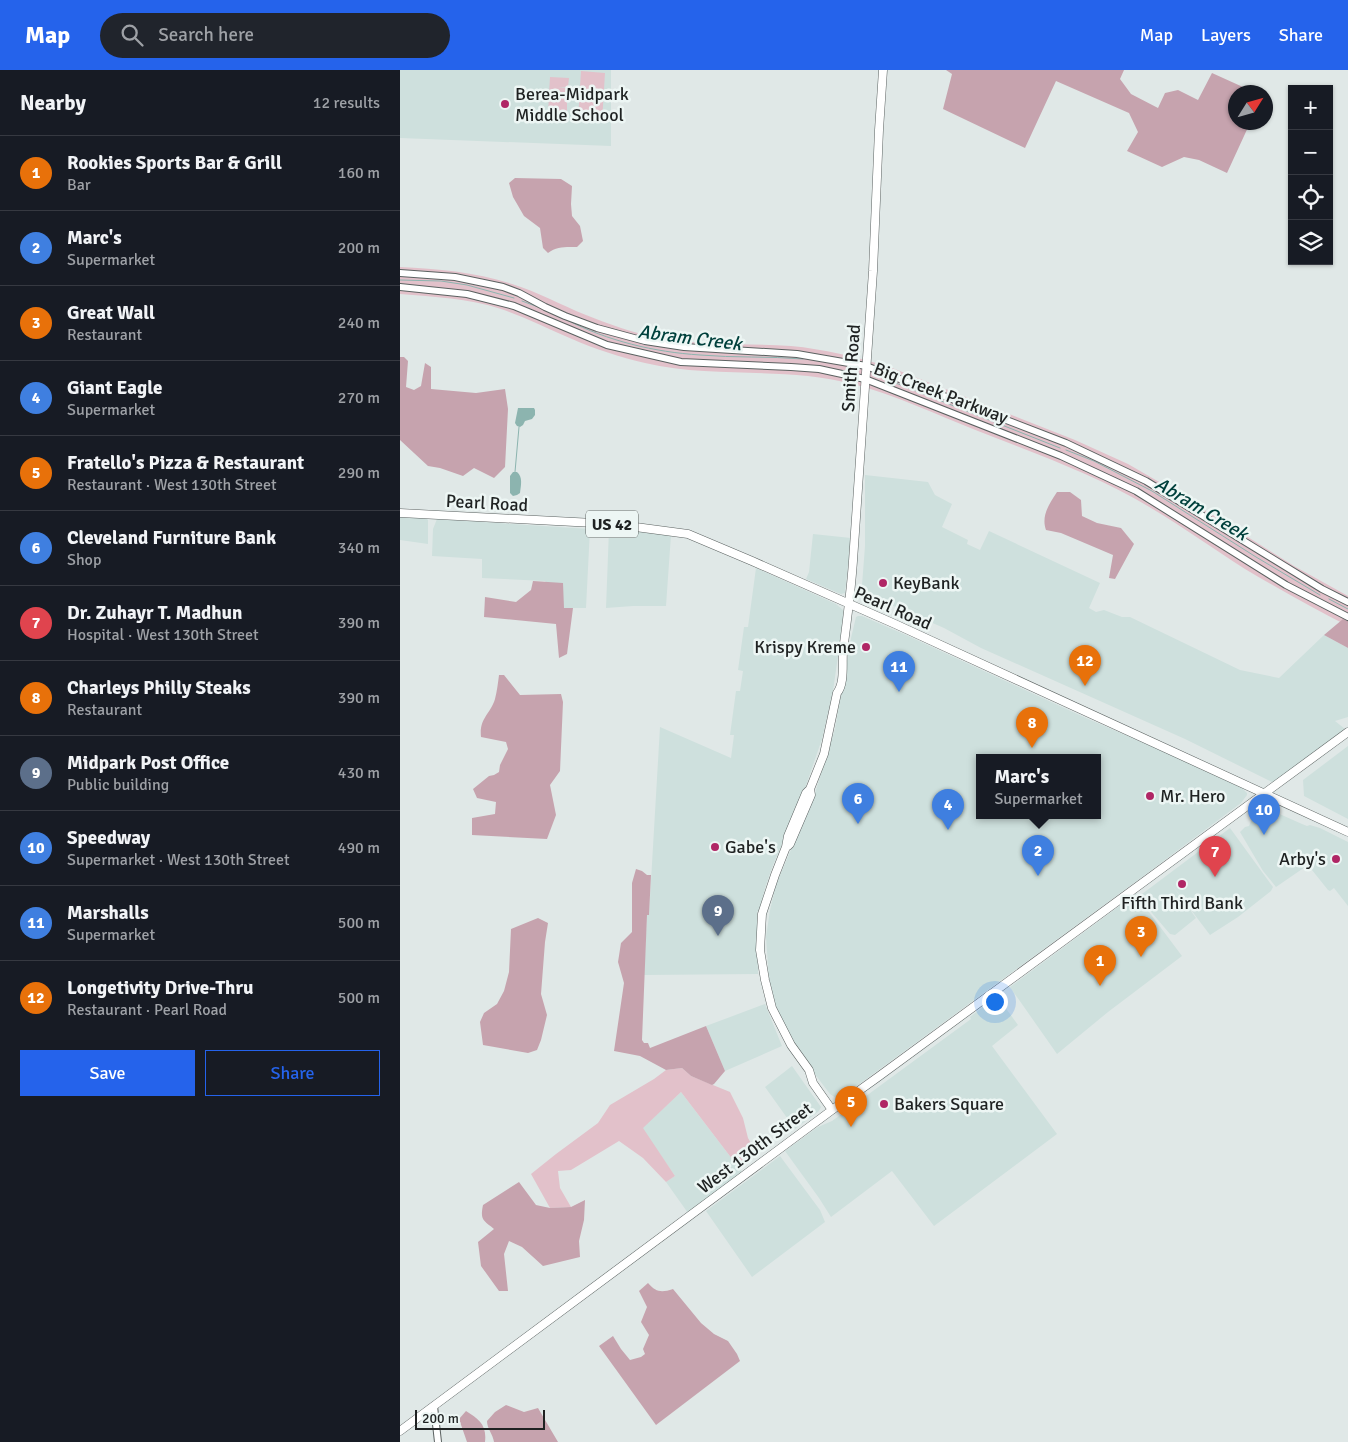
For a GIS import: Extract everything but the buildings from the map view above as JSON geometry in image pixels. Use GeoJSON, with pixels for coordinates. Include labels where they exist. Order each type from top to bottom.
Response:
{"type":"FeatureCollection","features":[{"type":"Feature","properties":{"kind":"main road","name":"Smith Road"},"geometry":{"type":"LineString","coordinates":[[832,1110],[813,1083],[808,1070],[791,1045],[772,1008],[760,950],[762,914],[774,875],[786,847],[788,836],[824,754],[837,693],[838,672],[842,668],[850,605],[873,271],[883,70]]}},
{"type":"Feature","properties":{"kind":"main road","name":"Pearl Road"},"geometry":{"type":"LineString","coordinates":[[400,513],[613,524],[688,534],[899,626],[1348,832]]}},
{"type":"Feature","properties":{"kind":"main road","name":"West 130th Street"},"geometry":{"type":"LineString","coordinates":[[400,1431],[832,1110],[1348,732]]}},
{"type":"Feature","properties":{"kind":"street","name":"Big Creek Parkway"},"geometry":{"type":"LineString","coordinates":[[400,273],[437,275],[503,287],[565,316],[597,328],[645,341],[684,348],[797,354],[866,366],[1066,443],[1146,482],[1322,590],[1348,602]]}},
{"type":"Feature","properties":{"kind":"street","name":"Big Creek Parkway"},"geometry":{"type":"LineString","coordinates":[[400,287],[467,294],[514,306],[607,345],[681,362],[819,369],[865,380],[1061,456],[1136,491],[1286,585],[1348,617]]}},
{"type":"Feature","properties":{"kind":"street"},"geometry":{"type":"LineString","coordinates":[[514,306],[519,293]]}},
{"type":"Feature","properties":{"kind":"street"},"geometry":{"type":"LineString","coordinates":[[434,1406],[438,1442]]}},
{"type":"Feature","properties":{"kind":"shaded area","name":"Berea-Midpark Middle School"},"geometry":{"type":"Polygon","coordinates":[[[400,70],[611,70],[611,146],[400,138],[400,70]]]}},
{"type":"Feature","properties":{"kind":"shaded area"},"geometry":{"type":"Polygon","coordinates":[[[946,70],[1124,70],[1120,79],[1131,94],[1158,108],[1165,93],[1178,90],[1198,100],[1212,73],[1239,85],[1228,85],[1228,130],[1247,130],[1227,173],[1199,160],[1184,157],[1162,167],[1127,151],[1138,132],[1129,113],[1056,81],[1025,148],[943,109],[952,74],[946,70]]]}},
{"type":"Feature","properties":{"kind":"shaded area"},"geometry":{"type":"Polygon","coordinates":[[[581,71],[605,73],[602,122],[578,120],[581,71]]]}},
{"type":"Feature","properties":{"kind":"shaded area"},"geometry":{"type":"Polygon","coordinates":[[[550,77],[569,78],[568,87],[558,87],[568,88],[567,96],[549,94],[550,77]]]}},
{"type":"Feature","properties":{"kind":"shaded area"},"geometry":{"type":"Polygon","coordinates":[[[549,96],[567,97],[567,116],[548,114],[549,96]]]}},
{"type":"Feature","properties":{"kind":"shaded area"},"geometry":{"type":"Polygon","coordinates":[[[515,178],[561,179],[572,186],[572,216],[580,226],[583,241],[577,247],[558,248],[548,253],[543,248],[540,228],[524,216],[513,197],[509,183],[515,178]]]}},
{"type":"Feature","properties":{"kind":"shaded area"},"geometry":{"type":"Polygon","coordinates":[[[400,267],[457,272],[498,280],[531,291],[603,322],[654,337],[705,343],[803,347],[887,366],[1075,440],[1128,464],[1294,566],[1348,596],[1348,626],[1245,569],[1163,515],[1109,485],[901,399],[853,384],[801,375],[671,368],[636,361],[590,346],[489,305],[451,298],[400,294],[400,267]]]}},
{"type":"Feature","properties":{"kind":"shaded area"},"geometry":{"type":"Polygon","coordinates":[[[400,357],[404,357],[408,361],[406,387],[414,390],[421,386],[425,363],[431,367],[431,389],[476,393],[505,389],[508,409],[505,467],[494,478],[474,468],[463,476],[428,466],[400,440],[400,357]]]}},
{"type":"Feature","properties":{"kind":"shaded area"},"geometry":{"type":"Polygon","coordinates":[[[865,475],[928,482],[935,495],[952,504],[942,527],[968,540],[967,544],[980,550],[989,531],[1100,583],[1089,608],[1096,612],[1104,610],[1122,617],[1130,617],[1240,670],[1279,678],[1324,635],[1348,648],[1348,717],[1335,721],[1345,729],[1274,783],[1185,739],[981,648],[944,628],[866,594],[862,585],[865,546],[865,475]]]}},
{"type":"Feature","properties":{"kind":"shaded area"},"geometry":{"type":"Polygon","coordinates":[[[1057,492],[1070,492],[1081,500],[1082,516],[1097,523],[1121,528],[1134,544],[1115,579],[1109,578],[1113,555],[1061,533],[1046,530],[1045,515],[1057,492]]]}},
{"type":"Feature","properties":{"kind":"shaded area"},"geometry":{"type":"Polygon","coordinates":[[[400,517],[426,518],[428,520],[428,544],[400,540],[400,517]]]}},
{"type":"Feature","properties":{"kind":"shaded area"},"geometry":{"type":"Polygon","coordinates":[[[437,519],[590,529],[586,608],[564,608],[545,581],[482,578],[482,559],[432,556],[433,529],[437,519]]]}},
{"type":"Feature","properties":{"kind":"shaded area"},"geometry":{"type":"Polygon","coordinates":[[[609,529],[671,535],[666,606],[606,608],[609,529]]]}},
{"type":"Feature","properties":{"kind":"shaded area"},"geometry":{"type":"Polygon","coordinates":[[[813,534],[851,538],[845,593],[841,594],[806,579],[809,572],[813,534]]]}},
{"type":"Feature","properties":{"kind":"shaded area"},"geometry":{"type":"Polygon","coordinates":[[[756,568],[836,604],[843,610],[844,614],[833,691],[822,739],[800,803],[773,865],[760,909],[757,912],[758,974],[644,975],[660,727],[731,758],[734,735],[730,735],[736,691],[740,691],[743,671],[738,670],[744,627],[748,627],[756,568]]]}},
{"type":"Feature","properties":{"kind":"shaded area"},"geometry":{"type":"Polygon","coordinates":[[[533,581],[563,583],[564,608],[573,608],[567,654],[559,658],[556,624],[484,617],[485,597],[516,602],[531,590],[533,581]]]}},
{"type":"Feature","properties":{"kind":"shaded area"},"geometry":{"type":"Polygon","coordinates":[[[862,616],[1183,760],[1242,788],[1247,795],[1241,803],[1142,877],[843,1096],[836,1098],[830,1094],[811,1069],[793,1043],[781,1020],[769,980],[766,937],[776,885],[815,793],[835,729],[856,617],[862,616]]]}},
{"type":"Feature","properties":{"kind":"shaded area"},"geometry":{"type":"Polygon","coordinates":[[[1343,619],[1348,621],[1348,648],[1324,635],[1343,619]]]}},
{"type":"Feature","properties":{"kind":"shaded area"},"geometry":{"type":"Polygon","coordinates":[[[499,675],[504,675],[520,695],[561,694],[563,702],[560,771],[550,785],[556,815],[547,839],[472,835],[472,818],[495,814],[496,802],[477,798],[473,789],[489,776],[499,772],[500,765],[508,749],[506,742],[481,737],[483,721],[495,699],[499,675]]]}},
{"type":"Feature","properties":{"kind":"shaded area"},"geometry":{"type":"Polygon","coordinates":[[[1348,746],[1348,819],[1304,796],[1303,780],[1348,746]]]}},
{"type":"Feature","properties":{"kind":"shaded area"},"geometry":{"type":"Polygon","coordinates":[[[1261,807],[1307,826],[1320,828],[1348,842],[1348,906],[1334,888],[1330,891],[1328,890],[1308,865],[1276,887],[1263,871],[1240,832],[1249,826],[1254,814],[1261,807]]]}},
{"type":"Feature","properties":{"kind":"shaded area"},"geometry":{"type":"Polygon","coordinates":[[[1230,828],[1273,887],[1271,891],[1238,917],[1210,935],[1169,881],[1196,918],[1175,935],[1170,934],[1146,906],[1142,894],[1230,828]]]}},
{"type":"Feature","properties":{"kind":"shaded area"},"geometry":{"type":"Polygon","coordinates":[[[636,869],[651,875],[649,915],[647,915],[642,1040],[644,1043],[648,1043],[650,1048],[706,1026],[725,1071],[712,1085],[691,1076],[682,1068],[666,1070],[640,1056],[614,1051],[624,983],[618,962],[621,943],[632,932],[632,883],[636,869]]]}},
{"type":"Feature","properties":{"kind":"shaded area"},"geometry":{"type":"Polygon","coordinates":[[[1137,893],[1137,896],[1182,956],[1108,1012],[1057,1054],[1010,987],[1137,893]]]}},
{"type":"Feature","properties":{"kind":"shaded area"},"geometry":{"type":"Polygon","coordinates":[[[538,918],[548,923],[541,994],[547,1015],[537,1050],[528,1053],[483,1045],[480,1022],[484,1013],[497,1004],[504,991],[509,972],[511,929],[538,918]]]}},
{"type":"Feature","properties":{"kind":"shaded area"},"geometry":{"type":"Polygon","coordinates":[[[997,996],[1018,1025],[992,1046],[1057,1134],[934,1226],[892,1171],[831,1217],[785,1151],[818,1127],[832,1121],[971,1019],[970,1017],[997,996]]]}},
{"type":"Feature","properties":{"kind":"shaded area"},"geometry":{"type":"Polygon","coordinates":[[[765,1004],[782,1046],[725,1071],[706,1026],[765,1004]]]}},
{"type":"Feature","properties":{"kind":"shaded area"},"geometry":{"type":"Polygon","coordinates":[[[792,1066],[821,1107],[819,1111],[795,1129],[765,1087],[792,1066]]]}},
{"type":"Feature","properties":{"kind":"shaded area"},"geometry":{"type":"Polygon","coordinates":[[[682,1068],[691,1076],[730,1092],[743,1118],[748,1138],[757,1154],[739,1168],[681,1092],[643,1128],[675,1176],[666,1182],[643,1158],[619,1141],[571,1170],[558,1171],[560,1188],[571,1207],[550,1208],[531,1174],[598,1123],[610,1105],[666,1070],[682,1068]]]}},
{"type":"Feature","properties":{"kind":"shaded area"},"geometry":{"type":"Polygon","coordinates":[[[681,1092],[742,1172],[688,1213],[666,1182],[675,1176],[642,1128],[681,1092]]]}},
{"type":"Feature","properties":{"kind":"shaded area"},"geometry":{"type":"Polygon","coordinates":[[[780,1156],[820,1210],[825,1222],[752,1277],[706,1211],[780,1156]]]}},
{"type":"Feature","properties":{"kind":"shaded area"},"geometry":{"type":"Polygon","coordinates":[[[519,1182],[536,1205],[550,1208],[571,1207],[585,1200],[584,1220],[579,1241],[580,1257],[543,1266],[522,1247],[509,1241],[504,1254],[508,1291],[499,1291],[481,1266],[478,1242],[494,1229],[483,1219],[483,1205],[519,1182]]]}},
{"type":"Feature","properties":{"kind":"shaded area"},"geometry":{"type":"Polygon","coordinates":[[[648,1283],[659,1291],[673,1289],[701,1323],[714,1334],[728,1341],[740,1361],[656,1425],[599,1346],[613,1336],[630,1360],[645,1354],[643,1349],[649,1335],[641,1322],[647,1307],[639,1291],[648,1283]]]}},
{"type":"Feature","properties":{"kind":"shaded area"},"geometry":{"type":"Polygon","coordinates":[[[506,1405],[524,1412],[538,1408],[558,1442],[494,1442],[487,1421],[495,1412],[506,1405]]]}},
{"type":"Feature","properties":{"kind":"shaded area"},"geometry":{"type":"Polygon","coordinates":[[[466,1411],[481,1423],[485,1431],[485,1442],[467,1442],[459,1419],[466,1411]]]}},
{"type":"Feature","properties":{"kind":"water"},"geometry":{"type":"Polygon","coordinates":[[[518,408],[534,408],[535,410],[535,415],[532,419],[525,421],[520,427],[515,423],[518,408]]]}},
{"type":"Feature","properties":{"kind":"water"},"geometry":{"type":"Polygon","coordinates":[[[513,472],[519,474],[521,481],[520,493],[513,496],[510,493],[510,476],[513,472]]]}},
{"type":"Feature","properties":{"kind":"waterway","name":"Abram Creek"},"geometry":{"type":"LineString","coordinates":[[400,280],[441,281],[467,285],[514,298]]}},
{"type":"Feature","properties":{"kind":"waterway","name":"Abram Creek"},"geometry":{"type":"LineString","coordinates":[[522,301],[538,307]]}},
{"type":"Feature","properties":{"kind":"waterway","name":"Abram Creek"},"geometry":{"type":"LineString","coordinates":[[549,312],[559,316]]}},
{"type":"Feature","properties":{"kind":"waterway","name":"Abram Creek"},"geometry":{"type":"LineString","coordinates":[[567,320],[615,340],[666,351],[713,356],[803,359]]}},
{"type":"Feature","properties":{"kind":"waterway","name":"Abram Creek"},"geometry":{"type":"LineString","coordinates":[[878,376],[1060,448]]}},
{"type":"Feature","properties":{"kind":"waterway"},"geometry":{"type":"LineString","coordinates":[[515,472],[519,427]]}},
{"type":"Feature","properties":{"kind":"waterway","name":"Abram Creek"},"geometry":{"type":"LineString","coordinates":[[1066,450],[1094,461],[1152,491],[1320,595]]}},
{"type":"Feature","properties":{"kind":"waterway","name":"Abram Creek"},"geometry":{"type":"LineString","coordinates":[[1329,599],[1348,609]]}},
{"type":"Feature","properties":{"kind":"place","name":"Berea-Midpark Middle School"},"geometry":{"type":"Point","coordinates":[505,104]}},
{"type":"Feature","properties":{"kind":"place","name":"KeyBank"},"geometry":{"type":"Point","coordinates":[883,583]}},
{"type":"Feature","properties":{"kind":"place","name":"Krispy Kreme"},"geometry":{"type":"Point","coordinates":[866,647]}},
{"type":"Feature","properties":{"kind":"place","name":"Longetivity Drive-Thru"},"geometry":{"type":"Point","coordinates":[1085,686]}},
{"type":"Feature","properties":{"kind":"place","name":"Marshalls"},"geometry":{"type":"Point","coordinates":[899,692]}},
{"type":"Feature","properties":{"kind":"place","name":"Charleys Philly Steaks"},"geometry":{"type":"Point","coordinates":[1032,748]}},
{"type":"Feature","properties":{"kind":"place","name":"Mr. Hero"},"geometry":{"type":"Point","coordinates":[1150,796]}},
{"type":"Feature","properties":{"kind":"place","name":"Cleveland Furniture Bank"},"geometry":{"type":"Point","coordinates":[858,824]}},
{"type":"Feature","properties":{"kind":"place","name":"Giant Eagle"},"geometry":{"type":"Point","coordinates":[948,830]}},
{"type":"Feature","properties":{"kind":"place","name":"Speedway"},"geometry":{"type":"Point","coordinates":[1264,835]}},
{"type":"Feature","properties":{"kind":"place","name":"Gabe's"},"geometry":{"type":"Point","coordinates":[715,847]}},
{"type":"Feature","properties":{"kind":"place","name":"Arby's"},"geometry":{"type":"Point","coordinates":[1336,859]}},
{"type":"Feature","properties":{"kind":"place","name":"Marc's"},"geometry":{"type":"Point","coordinates":[1038,876]}},
{"type":"Feature","properties":{"kind":"place","name":"Dr. Zuhayr T. Madhun"},"geometry":{"type":"Point","coordinates":[1215,877]}},
{"type":"Feature","properties":{"kind":"place","name":"Fifth Third Bank"},"geometry":{"type":"Point","coordinates":[1182,884]}},
{"type":"Feature","properties":{"kind":"place","name":"Midpark Post Office"},"geometry":{"type":"Point","coordinates":[718,936]}},
{"type":"Feature","properties":{"kind":"place","name":"Great Wall"},"geometry":{"type":"Point","coordinates":[1141,957]}},
{"type":"Feature","properties":{"kind":"place","name":"Rookies Sports Bar & Grill"},"geometry":{"type":"Point","coordinates":[1100,986]}},
{"type":"Feature","properties":{"kind":"place","name":"Bakers Square"},"geometry":{"type":"Point","coordinates":[884,1104]}},
{"type":"Feature","properties":{"kind":"place","name":"Fratello's Pizza & Restaurant"},"geometry":{"type":"Point","coordinates":[851,1127]}}]}
